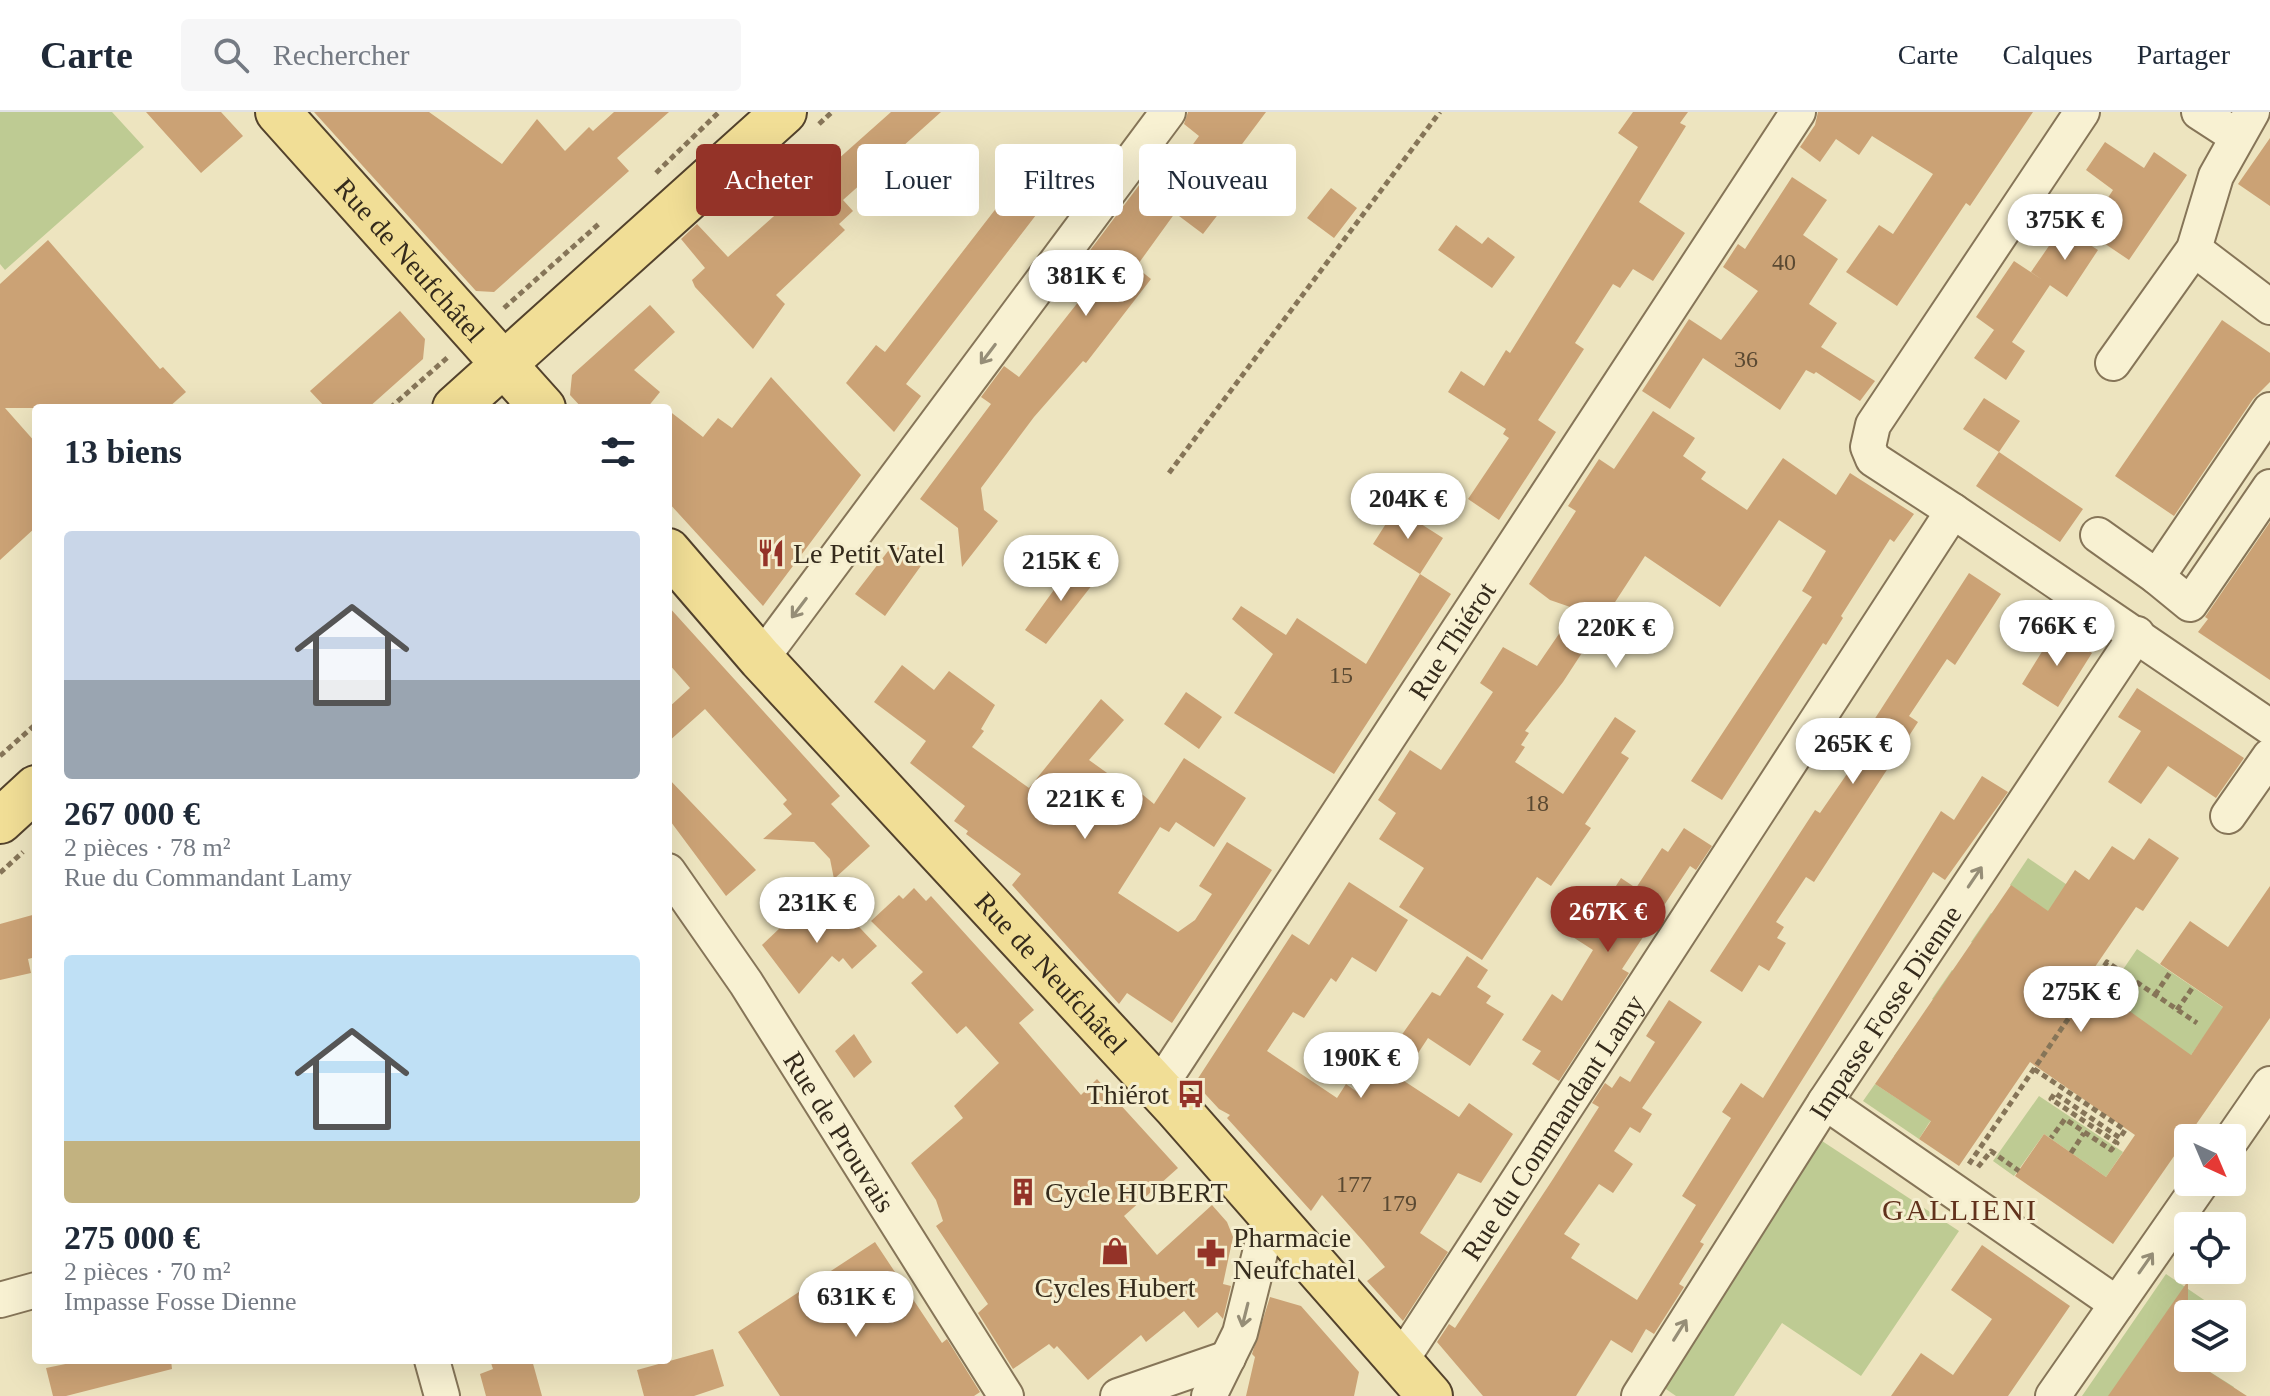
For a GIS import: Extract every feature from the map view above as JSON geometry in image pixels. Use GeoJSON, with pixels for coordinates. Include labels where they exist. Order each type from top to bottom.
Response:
{"type":"FeatureCollection","features":[{"type":"Feature","properties":{"kind":"main road","name":"Rue de Neufchâtel"},"geometry":{"type":"LineString","coordinates":[[278,112],[539,404]]}},
{"type":"Feature","properties":{"kind":"main road"},"geometry":{"type":"LineString","coordinates":[[457,404],[490,348],[784,112]]}},
{"type":"Feature","properties":{"kind":"main road","name":"Rue de Neufchâtel"},"geometry":{"type":"LineString","coordinates":[[672,556],[761,659],[1270,1213],[1430,1396]]}},
{"type":"Feature","properties":{"kind":"main road"},"geometry":{"type":"LineString","coordinates":[[14,835],[32,797]]}},
{"type":"Feature","properties":{"kind":"street"},"geometry":{"type":"LineString","coordinates":[[761,659],[1168,112]]}},
{"type":"Feature","properties":{"kind":"street","name":"Rue Thiérot"},"geometry":{"type":"LineString","coordinates":[[1153,1084],[1169,1072],[1798,112]]}},
{"type":"Feature","properties":{"kind":"street"},"geometry":{"type":"LineString","coordinates":[[2082,112],[1873,425],[1868,447],[1873,459],[2137,634],[2270,727]]}},
{"type":"Feature","properties":{"kind":"street"},"geometry":{"type":"LineString","coordinates":[[2113,363],[2194,249],[2216,176],[2244,124],[2199,112]]}},
{"type":"Feature","properties":{"kind":"street"},"geometry":{"type":"LineString","coordinates":[[2194,249],[2270,307]]}},
{"type":"Feature","properties":{"kind":"street"},"geometry":{"type":"LineString","coordinates":[[2157,577],[2270,410]]}},
{"type":"Feature","properties":{"kind":"street"},"geometry":{"type":"LineString","coordinates":[[2098,535],[2190,604],[2270,487]]}},
{"type":"Feature","properties":{"kind":"street","name":"Rue du Commandant Lamy"},"geometry":{"type":"LineString","coordinates":[[1400,1362],[1953,511]]}},
{"type":"Feature","properties":{"kind":"street","name":"Impasse Fosse Dienne"},"geometry":{"type":"LineString","coordinates":[[1639,1396],[1825,1102],[2137,634]]}},
{"type":"Feature","properties":{"kind":"street"},"geometry":{"type":"LineString","coordinates":[[2228,816],[2270,756]]}},
{"type":"Feature","properties":{"kind":"street","name":"Rue de Prouvais"},"geometry":{"type":"LineString","coordinates":[[672,877],[754,996],[1006,1396]]}},
{"type":"Feature","properties":{"kind":"street"},"geometry":{"type":"LineString","coordinates":[[2242,1124],[2270,1084]]}},
{"type":"Feature","properties":{"kind":"street"},"geometry":{"type":"LineString","coordinates":[[1825,1102],[2117,1304]]}},
{"type":"Feature","properties":{"kind":"street"},"geometry":{"type":"LineString","coordinates":[[2053,1396],[2192,1196]]}},
{"type":"Feature","properties":{"kind":"street"},"geometry":{"type":"LineString","coordinates":[[1209,1396],[1240,1333],[1270,1213]]}},
{"type":"Feature","properties":{"kind":"street"},"geometry":{"type":"LineString","coordinates":[[0,1300],[32,1291]]}},
{"type":"Feature","properties":{"kind":"street"},"geometry":{"type":"LineString","coordinates":[[1118,1396],[1228,1358]]}},
{"type":"Feature","properties":{"kind":"street"},"geometry":{"type":"LineString","coordinates":[[433,1364],[442,1396]]}},
{"type":"Feature","properties":{"kind":"path"},"geometry":{"type":"LineString","coordinates":[[652,177],[719,112]]}},
{"type":"Feature","properties":{"kind":"path"},"geometry":{"type":"LineString","coordinates":[[1169,473],[1440,112]]}},
{"type":"Feature","properties":{"kind":"path"},"geometry":{"type":"LineString","coordinates":[[397,404],[490,348],[605,218]]}},
{"type":"Feature","properties":{"kind":"path"},"geometry":{"type":"LineString","coordinates":[[0,756],[32,728]]}},
{"type":"Feature","properties":{"kind":"path"},"geometry":{"type":"LineString","coordinates":[[0,873],[14,835]]}},
{"type":"Feature","properties":{"kind":"path"},"geometry":{"type":"LineString","coordinates":[[1965,1170],[2107,962],[2197,1023]]}},
{"type":"Feature","properties":{"kind":"path"},"geometry":{"type":"LineString","coordinates":[[2155,995],[2171,971]]}},
{"type":"Feature","properties":{"kind":"path"},"geometry":{"type":"LineString","coordinates":[[2177,1010],[2193,987]]}},
{"type":"Feature","properties":{"kind":"path"},"geometry":{"type":"LineString","coordinates":[[2034,1069],[2125,1130],[2120,1138],[2055,1093],[2051,1099],[2117,1143],[2111,1150],[2065,1119],[2051,1138]]}},
{"type":"Feature","properties":{"kind":"path"},"geometry":{"type":"LineString","coordinates":[[2071,1153],[2084,1133]]}},
{"type":"Feature","properties":{"kind":"path"},"geometry":{"type":"LineString","coordinates":[[1970,1162],[1979,1168],[1991,1151],[2019,1171]]}},
{"type":"Feature","properties":{"kind":"green space"},"geometry":{"type":"Polygon","coordinates":[[[0,112],[112,112],[144,147],[5,270],[0,264],[0,112]]]}},
{"type":"Feature","properties":{"kind":"green space"},"geometry":{"type":"Polygon","coordinates":[[[2028,858],[2124,924],[1929,1123],[1919,1139],[1863,1101],[1875,1084],[1901,1101],[1919,1073],[1894,1056],[1914,1028],[1958,1016],[1932,999],[1952,970],[1977,987],[1996,959],[1971,942],[1991,913],[2016,929],[2035,902],[2010,885],[2028,858]]]}},
{"type":"Feature","properties":{"kind":"green space"},"geometry":{"type":"Polygon","coordinates":[[[2137,949],[2224,1008],[2191,1055],[2051,1075],[2137,949]]]}},
{"type":"Feature","properties":{"kind":"green space"},"geometry":{"type":"Polygon","coordinates":[[[2039,1096],[2123,1152],[2106,1177],[2044,1134],[2014,1176],[1993,1161],[2039,1096]]]}},
{"type":"Feature","properties":{"kind":"green space"},"geometry":{"type":"Polygon","coordinates":[[[1819,1139],[1959,1231],[1861,1376],[1782,1323],[1734,1396],[1676,1396],[1657,1383],[1819,1139]]]}},
{"type":"Feature","properties":{"kind":"green space"},"geometry":{"type":"Polygon","coordinates":[[[2166,1274],[2174,1279],[2174,1284],[2181,1284],[2204,1300],[2174,1300],[2174,1372],[2210,1372],[2234,1387],[2228,1396],[2082,1396],[2166,1274]]]}},
{"type":"Feature","properties":{"kind":"building"},"geometry":{"type":"Polygon","coordinates":[[[146,112],[221,112],[243,136],[201,173],[146,112]]]}},
{"type":"Feature","properties":{"kind":"building"},"geometry":{"type":"Polygon","coordinates":[[[314,112],[429,112],[502,164],[537,119],[565,151],[589,127],[593,131],[614,112],[669,112],[617,158],[629,171],[494,292],[476,291],[314,112]]]}},
{"type":"Feature","properties":{"kind":"building"},"geometry":{"type":"Polygon","coordinates":[[[891,112],[941,112],[905,144],[857,144],[857,187],[843,200],[853,211],[839,224],[845,230],[776,295],[785,304],[753,349],[695,287],[692,280],[705,268],[681,239],[697,224],[728,257],[774,216],[841,216],[841,156],[891,112]]]}},
{"type":"Feature","properties":{"kind":"building"},"geometry":{"type":"Polygon","coordinates":[[[1188,112],[1266,112],[1242,144],[1193,144],[1199,136],[1184,124],[1188,112]]]}},
{"type":"Feature","properties":{"kind":"building"},"geometry":{"type":"Polygon","coordinates":[[[1633,112],[1688,112],[1680,123],[1686,126],[1639,202],[1685,233],[1653,281],[1633,269],[1620,288],[1613,284],[1575,343],[1584,349],[1538,420],[1556,432],[1499,520],[1468,499],[1509,438],[1503,434],[1506,429],[1448,392],[1461,371],[1484,386],[1506,350],[1510,353],[1638,147],[1618,133],[1633,112]]]}},
{"type":"Feature","properties":{"kind":"building"},"geometry":{"type":"Polygon","coordinates":[[[1818,112],[2033,112],[1970,206],[1966,203],[1897,306],[1846,272],[1879,225],[1893,234],[1933,174],[1872,136],[1859,155],[1836,139],[1820,162],[1800,147],[1815,125],[1818,112]]]}},
{"type":"Feature","properties":{"kind":"building"},"geometry":{"type":"Polygon","coordinates":[[[2270,138],[2270,206],[2238,184],[2270,138]]]}},
{"type":"Feature","properties":{"kind":"building"},"geometry":{"type":"Polygon","coordinates":[[[2105,142],[2144,168],[2154,152],[2187,175],[2129,260],[2086,231],[2113,190],[2086,170],[2105,142]]]}},
{"type":"Feature","properties":{"kind":"building"},"geometry":{"type":"Polygon","coordinates":[[[1792,177],[1827,200],[1803,235],[1838,259],[1809,304],[1837,323],[1821,347],[1875,381],[1860,401],[1816,372],[1806,370],[1780,410],[1703,358],[1670,409],[1642,391],[1689,319],[1721,340],[1758,291],[1723,267],[1738,244],[1745,249],[1792,177]]]}},
{"type":"Feature","properties":{"kind":"building"},"geometry":{"type":"Polygon","coordinates":[[[1139,185],[1139,216],[1173,216],[1136,267],[1151,279],[1086,363],[1083,361],[1034,417],[981,488],[984,510],[998,521],[962,567],[958,528],[920,499],[991,404],[981,397],[1004,366],[1019,377],[1094,282],[1076,269],[1116,216],[1123,216],[1123,207],[1139,185]]]}},
{"type":"Feature","properties":{"kind":"building"},"geometry":{"type":"Polygon","coordinates":[[[1331,188],[1357,208],[1334,238],[1307,218],[1331,188]]]}},
{"type":"Feature","properties":{"kind":"building"},"geometry":{"type":"Polygon","coordinates":[[[995,210],[995,216],[1035,216],[906,384],[921,396],[894,432],[846,383],[876,345],[885,352],[995,210]]]}},
{"type":"Feature","properties":{"kind":"building"},"geometry":{"type":"Polygon","coordinates":[[[1179,216],[1217,216],[1203,234],[1179,216]]]}},
{"type":"Feature","properties":{"kind":"building"},"geometry":{"type":"Polygon","coordinates":[[[1456,225],[1482,244],[1488,237],[1515,257],[1492,288],[1438,250],[1456,225]]]}},
{"type":"Feature","properties":{"kind":"building"},"geometry":{"type":"Polygon","coordinates":[[[2062,227],[2098,250],[2067,297],[2031,272],[2062,227]]]}},
{"type":"Feature","properties":{"kind":"building"},"geometry":{"type":"Polygon","coordinates":[[[48,240],[160,369],[163,367],[186,392],[172,404],[32,404],[32,408],[5,408],[32,438],[32,531],[0,560],[0,284],[48,240]]]}},
{"type":"Feature","properties":{"kind":"building"},"geometry":{"type":"Polygon","coordinates":[[[2014,261],[2050,285],[2012,342],[2025,351],[2006,380],[1974,358],[1994,330],[2001,335],[1976,317],[2014,261]]]}},
{"type":"Feature","properties":{"kind":"building"},"geometry":{"type":"Polygon","coordinates":[[[650,305],[675,332],[634,370],[660,392],[650,404],[578,404],[570,395],[572,375],[650,305]]]}},
{"type":"Feature","properties":{"kind":"building"},"geometry":{"type":"Polygon","coordinates":[[[400,311],[425,339],[423,359],[372,404],[322,404],[310,391],[400,311]]]}},
{"type":"Feature","properties":{"kind":"building"},"geometry":{"type":"Polygon","coordinates":[[[2222,320],[2270,353],[2270,382],[2253,399],[2174,516],[2115,476],[2222,320]]]}},
{"type":"Feature","properties":{"kind":"building"},"geometry":{"type":"Polygon","coordinates":[[[771,377],[861,475],[763,606],[672,506],[672,413],[703,437],[718,418],[732,428],[771,377]]]}},
{"type":"Feature","properties":{"kind":"building"},"geometry":{"type":"Polygon","coordinates":[[[1984,398],[2020,421],[1999,452],[1963,429],[1984,398]]]}},
{"type":"Feature","properties":{"kind":"building"},"geometry":{"type":"Polygon","coordinates":[[[1653,411],[1695,438],[1683,456],[1706,472],[1701,479],[1747,510],[1783,458],[1836,495],[1850,473],[1914,514],[1894,542],[1890,539],[1826,645],[1823,643],[1722,800],[1691,781],[1812,597],[1802,591],[1826,551],[1779,520],[1720,607],[1645,556],[1563,682],[1525,731],[1529,733],[1521,745],[1525,747],[1515,762],[1563,794],[1615,717],[1636,731],[1621,753],[1629,758],[1585,824],[1591,828],[1551,886],[1537,877],[1482,960],[1399,907],[1424,868],[1379,839],[1396,813],[1378,800],[1410,750],[1441,770],[1493,692],[1480,683],[1503,647],[1537,666],[1576,609],[1550,600],[1529,584],[1576,511],[1568,506],[1599,459],[1614,469],[1653,411]]]}},
{"type":"Feature","properties":{"kind":"building"},"geometry":{"type":"Polygon","coordinates":[[[1999,452],[2083,509],[2060,542],[1976,486],[1999,452]]]}},
{"type":"Feature","properties":{"kind":"building"},"geometry":{"type":"Polygon","coordinates":[[[1396,508],[1443,538],[1420,574],[1373,544],[1396,508]]]}},
{"type":"Feature","properties":{"kind":"building"},"geometry":{"type":"Polygon","coordinates":[[[2270,522],[2270,680],[2198,632],[2270,522]]]}},
{"type":"Feature","properties":{"kind":"building"},"geometry":{"type":"Polygon","coordinates":[[[895,542],[923,563],[885,616],[855,594],[895,542]]]}},
{"type":"Feature","properties":{"kind":"building"},"geometry":{"type":"Polygon","coordinates":[[[1074,562],[1096,580],[1046,644],[1025,630],[1074,562]]]}},
{"type":"Feature","properties":{"kind":"building"},"geometry":{"type":"Polygon","coordinates":[[[1969,573],[2001,594],[1955,665],[1947,659],[1909,716],[1918,722],[1814,882],[1806,877],[1776,922],[1784,927],[1777,938],[1786,943],[1769,971],[1759,965],[1742,992],[1710,971],[1815,810],[1820,813],[1858,758],[1852,754],[1969,573]]]}},
{"type":"Feature","properties":{"kind":"building"},"geometry":{"type":"Polygon","coordinates":[[[1420,574],[1451,594],[1334,774],[1234,713],[1273,654],[1232,619],[1241,606],[1286,635],[1297,618],[1366,664],[1420,574]]]}},
{"type":"Feature","properties":{"kind":"building"},"geometry":{"type":"Polygon","coordinates":[[[672,610],[840,796],[831,804],[870,846],[834,879],[830,859],[814,842],[763,839],[792,814],[783,804],[787,800],[705,709],[672,738],[672,704],[690,688],[672,668],[672,610]]]}},
{"type":"Feature","properties":{"kind":"building"},"geometry":{"type":"Polygon","coordinates":[[[2056,629],[2092,653],[2058,707],[2022,684],[2056,629]]]}},
{"type":"Feature","properties":{"kind":"building"},"geometry":{"type":"Polygon","coordinates":[[[902,665],[934,690],[949,671],[995,705],[981,729],[984,731],[972,747],[1029,788],[1101,699],[1124,720],[1089,760],[1135,793],[1137,790],[1154,804],[1184,758],[1246,798],[1214,847],[1176,822],[1169,832],[1160,827],[1118,893],[1178,932],[1195,920],[1212,894],[1199,886],[1227,842],[1272,870],[1172,1023],[1127,993],[1119,1004],[1012,885],[1021,874],[966,834],[968,831],[954,821],[965,806],[910,763],[926,741],[874,702],[902,665]]]}},
{"type":"Feature","properties":{"kind":"building"},"geometry":{"type":"Polygon","coordinates":[[[2137,688],[2244,758],[2216,798],[2168,766],[2141,804],[2108,782],[2141,731],[2118,717],[2137,688]]]}},
{"type":"Feature","properties":{"kind":"building"},"geometry":{"type":"Polygon","coordinates":[[[1186,692],[1222,717],[1199,749],[1164,724],[1186,692]]]}},
{"type":"Feature","properties":{"kind":"building"},"geometry":{"type":"Polygon","coordinates":[[[1982,776],[2008,792],[1945,880],[1933,872],[1700,1242],[1704,1244],[1679,1284],[1684,1287],[1654,1334],[1646,1329],[1632,1353],[1611,1340],[1576,1396],[1483,1396],[1437,1342],[1449,1324],[1455,1328],[1553,1179],[1599,1107],[1592,1103],[1605,1083],[1612,1088],[1620,1076],[1630,1082],[1655,1042],[1646,1036],[1669,1000],[1702,1022],[1642,1108],[1652,1114],[1640,1133],[1630,1127],[1614,1151],[1633,1164],[1613,1193],[1599,1184],[1564,1234],[1580,1244],[1571,1258],[1637,1300],[1696,1205],[1682,1196],[1731,1118],[1722,1112],[1741,1083],[1763,1098],[1941,811],[1954,820],[1982,776]]]}},
{"type":"Feature","properties":{"kind":"building"},"geometry":{"type":"Polygon","coordinates":[[[672,782],[756,870],[726,896],[672,823],[672,782]]]}},
{"type":"Feature","properties":{"kind":"building"},"geometry":{"type":"Polygon","coordinates":[[[1684,828],[1712,846],[1696,870],[1690,866],[1622,969],[1629,973],[1559,1081],[1532,1064],[1541,1051],[1522,1040],[1552,994],[1562,1001],[1593,950],[1565,932],[1587,898],[1602,908],[1621,878],[1636,888],[1662,848],[1668,852],[1684,828]]]}},
{"type":"Feature","properties":{"kind":"building"},"geometry":{"type":"Polygon","coordinates":[[[2149,838],[2179,858],[2143,911],[2136,907],[2086,980],[2191,1055],[2223,1007],[2160,964],[2190,921],[2228,947],[2270,886],[2270,1018],[2196,1124],[2174,1124],[2174,1156],[2113,1244],[2015,1176],[2044,1134],[2106,1177],[2135,1135],[2030,1062],[1959,1166],[1919,1139],[1931,1121],[1875,1084],[2011,885],[2048,911],[2075,870],[2089,880],[2112,846],[2134,860],[2149,838]]]}},
{"type":"Feature","properties":{"kind":"building"},"geometry":{"type":"Polygon","coordinates":[[[1349,882],[1408,920],[1376,972],[1352,957],[1336,982],[1331,978],[1304,1018],[1293,1012],[1267,1051],[1337,1098],[1346,1084],[1360,1094],[1432,992],[1440,996],[1467,956],[1488,970],[1477,987],[1491,996],[1486,1003],[1504,1014],[1470,1066],[1428,1038],[1401,1079],[1459,1117],[1469,1103],[1513,1134],[1481,1183],[1458,1173],[1420,1233],[1448,1252],[1403,1321],[1367,1281],[1385,1267],[1364,1242],[1322,1195],[1311,1211],[1227,1118],[1230,1115],[1219,1109],[1195,1083],[1292,934],[1309,945],[1349,882]]]}},
{"type":"Feature","properties":{"kind":"building"},"geometry":{"type":"Polygon","coordinates":[[[914,888],[926,901],[931,896],[1034,1010],[1019,1023],[1081,1095],[1097,1079],[1178,1168],[1124,1216],[1157,1255],[1212,1205],[1227,1222],[1233,1237],[1223,1284],[1231,1286],[1223,1319],[1217,1312],[1198,1328],[1184,1311],[1146,1342],[1141,1335],[1088,1380],[1057,1346],[1054,1349],[1049,1344],[1013,1369],[978,1313],[988,1304],[936,1226],[943,1221],[936,1200],[911,1163],[963,1118],[954,1106],[999,1063],[966,1026],[957,1034],[911,983],[923,972],[871,921],[899,895],[903,899],[914,888]]]}},
{"type":"Feature","properties":{"kind":"building"},"geometry":{"type":"Polygon","coordinates":[[[829,895],[877,946],[852,969],[843,958],[839,962],[832,956],[799,994],[762,945],[800,909],[823,934],[829,895]]]}},
{"type":"Feature","properties":{"kind":"building"},"geometry":{"type":"Polygon","coordinates":[[[32,915],[32,958],[28,959],[31,973],[0,980],[0,924],[32,915]]]}},
{"type":"Feature","properties":{"kind":"building"},"geometry":{"type":"Polygon","coordinates":[[[854,1034],[872,1062],[854,1078],[835,1051],[854,1034]]]}},
{"type":"Feature","properties":{"kind":"building"},"geometry":{"type":"Polygon","coordinates":[[[875,1242],[942,1343],[947,1339],[980,1392],[974,1396],[780,1396],[738,1332],[875,1242]]]}},
{"type":"Feature","properties":{"kind":"building"},"geometry":{"type":"Polygon","coordinates":[[[1982,1245],[2070,1306],[2008,1396],[1891,1396],[1921,1353],[1953,1375],[1992,1319],[1951,1290],[1982,1245]]]}},
{"type":"Feature","properties":{"kind":"building"},"geometry":{"type":"Polygon","coordinates":[[[2186,1284],[2188,1284],[2188,1300],[2175,1300],[2186,1284]]]}},
{"type":"Feature","properties":{"kind":"building"},"geometry":{"type":"Polygon","coordinates":[[[1270,1297],[1301,1306],[1359,1372],[1354,1396],[1246,1396],[1255,1357],[1252,1354],[1270,1297]]]}},
{"type":"Feature","properties":{"kind":"building"},"geometry":{"type":"Polygon","coordinates":[[[2174,1301],[2174,1372],[2210,1372],[2247,1396],[2108,1396],[2174,1301]]]}},
{"type":"Feature","properties":{"kind":"building"},"geometry":{"type":"Polygon","coordinates":[[[713,1349],[724,1386],[694,1396],[644,1396],[637,1370],[672,1364],[672,1360],[713,1349]]]}},
{"type":"Feature","properties":{"kind":"building"},"geometry":{"type":"Polygon","coordinates":[[[66,1364],[171,1364],[172,1369],[66,1396],[53,1396],[46,1368],[66,1364]]]}},
{"type":"Feature","properties":{"kind":"building"},"geometry":{"type":"Polygon","coordinates":[[[491,1364],[533,1364],[542,1396],[486,1396],[480,1374],[493,1369],[491,1364]]]}},
{"type":"Feature","properties":{"kind":"place","name":"Le Petit Vatel"},"geometry":{"type":"Point","coordinates":[771,553]}},
{"type":"Feature","properties":{"kind":"place","name":"Thiérot"},"geometry":{"type":"Point","coordinates":[1191,1094]}},
{"type":"Feature","properties":{"kind":"place","name":"Cycle HUBERT"},"geometry":{"type":"Point","coordinates":[1023,1192]}},
{"type":"Feature","properties":{"kind":"place","name":"Cycles Hubert"},"geometry":{"type":"Point","coordinates":[1115,1251]}},
{"type":"Feature","properties":{"kind":"place","name":"Pharmacie Neufchatel"},"geometry":{"type":"Point","coordinates":[1211,1253]}},
{"type":"Feature","properties":{"kind":"district","name":"GALLIENI"},"geometry":{"type":"Point","coordinates":[1960,1210]}}]}
